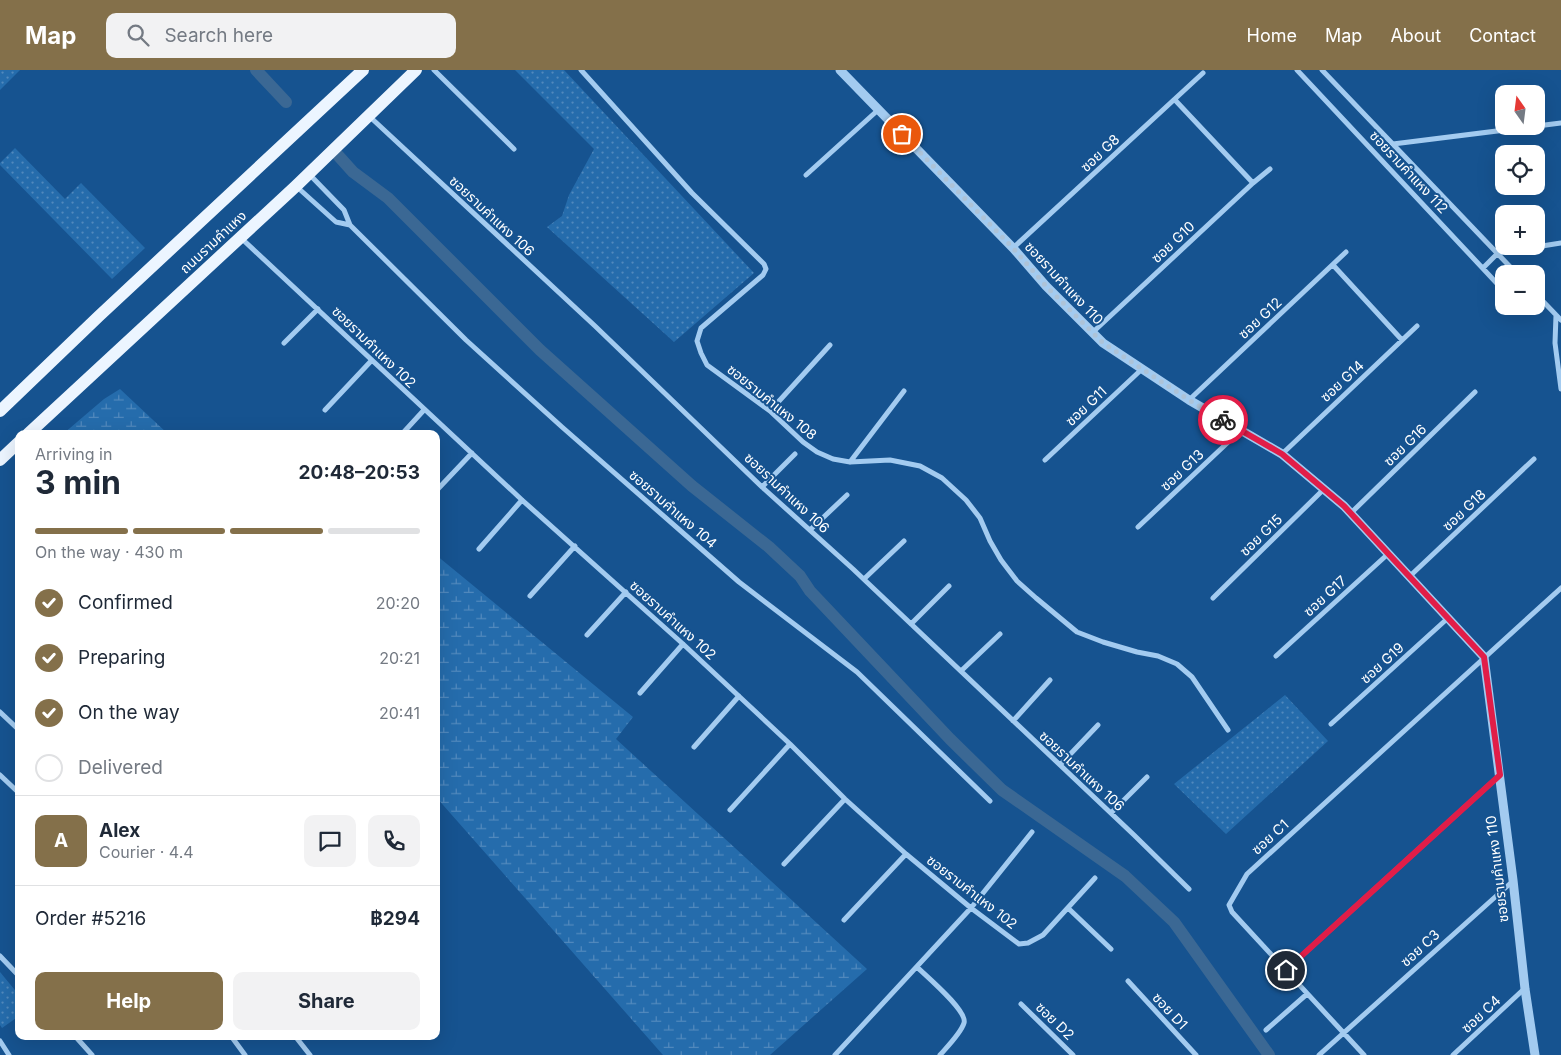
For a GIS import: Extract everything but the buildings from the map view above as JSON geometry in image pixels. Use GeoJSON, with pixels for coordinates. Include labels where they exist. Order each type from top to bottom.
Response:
{"type":"FeatureCollection","features":[{"type":"Feature","properties":{"kind":"main road","name":"ถนนรามคำแหง"},"geometry":{"type":"LineString","coordinates":[[0,411],[363,70]]}},
{"type":"Feature","properties":{"kind":"main road","name":"ถนนรามคำแหง"},"geometry":{"type":"LineString","coordinates":[[32,430],[309,174],[416,70]]}},
{"type":"Feature","properties":{"kind":"main road"},"geometry":{"type":"LineString","coordinates":[[0,460],[15,446]]}},
{"type":"Feature","properties":{"kind":"street"},"geometry":{"type":"LineString","coordinates":[[434,70],[514,149]]}},
{"type":"Feature","properties":{"kind":"street","name":"ซอยรามคำแหง 108"},"geometry":{"type":"LineString","coordinates":[[581,70],[692,193],[764,264],[766,269],[763,275],[701,328],[697,341],[700,353],[707,365],[770,412],[817,452],[832,459],[850,462],[890,460],[920,466],[942,478],[966,500],[980,518],[1001,560],[1017,581],[1036,598],[1077,632],[1103,642],[1158,656],[1177,664],[1192,677],[1228,730]]}},
{"type":"Feature","properties":{"kind":"street","name":"ซอยรามคำแหง 110"},"geometry":{"type":"LineString","coordinates":[[840,70],[1013,248],[1046,286],[1103,343],[1189,400],[1282,454],[1351,513],[1484,657],[1525,989],[1535,1055]]}},
{"type":"Feature","properties":{"kind":"street","name":"ซอยรามคำแหง 112"},"geometry":{"type":"LineString","coordinates":[[1297,70],[1495,281]]}},
{"type":"Feature","properties":{"kind":"street","name":"ซอยรามคำแหง 112"},"geometry":{"type":"LineString","coordinates":[[1322,70],[1495,250]]}},
{"type":"Feature","properties":{"kind":"street","name":"ซอย G8"},"geometry":{"type":"LineString","coordinates":[[1013,248],[1203,73]]}},
{"type":"Feature","properties":{"kind":"street"},"geometry":{"type":"LineString","coordinates":[[1175,100],[1253,183]]}},
{"type":"Feature","properties":{"kind":"street"},"geometry":{"type":"LineString","coordinates":[[806,175],[878,110]]}},
{"type":"Feature","properties":{"kind":"street","name":"ซอยรามคําแหง 106"},"geometry":{"type":"LineString","coordinates":[[369,116],[595,326],[762,487],[864,579],[1189,889]]}},
{"type":"Feature","properties":{"kind":"street"},"geometry":{"type":"LineString","coordinates":[[1393,144],[1561,123]]}},
{"type":"Feature","properties":{"kind":"street","name":"ซอย G10"},"geometry":{"type":"LineString","coordinates":[[1092,332],[1270,169]]}},
{"type":"Feature","properties":{"kind":"street","name":"ซอยรามคําแหง 104"},"geometry":{"type":"LineString","coordinates":[[309,174],[344,210],[350,225],[466,340],[739,582],[857,672],[990,801]]}},
{"type":"Feature","properties":{"kind":"street","name":"ซอยรามคําแหง 104"},"geometry":{"type":"LineString","coordinates":[[296,186],[336,222],[350,225]]}},
{"type":"Feature","properties":{"kind":"street","name":"ซอยรามคําแหง 102"},"geometry":{"type":"LineString","coordinates":[[240,238],[522,500],[683,644],[790,744],[845,799],[906,854],[971,908],[1019,944],[1028,944],[1043,935],[1095,878]]}},
{"type":"Feature","properties":{"kind":"street"},"geometry":{"type":"LineString","coordinates":[[1545,246],[1561,243]]}},
{"type":"Feature","properties":{"kind":"street","name":"ซอย G12"},"geometry":{"type":"LineString","coordinates":[[1189,400],[1346,252]]}},
{"type":"Feature","properties":{"kind":"street"},"geometry":{"type":"LineString","coordinates":[[1483,268],[1496,255]]}},
{"type":"Feature","properties":{"kind":"street","name":"ซอยรามคำแหง 112"},"geometry":{"type":"LineString","coordinates":[[1500,255],[1509,265]]}},
{"type":"Feature","properties":{"kind":"street"},"geometry":{"type":"LineString","coordinates":[[1333,265],[1402,340]]}},
{"type":"Feature","properties":{"kind":"street"},"geometry":{"type":"LineString","coordinates":[[1545,303],[1561,320]]}},
{"type":"Feature","properties":{"kind":"street"},"geometry":{"type":"LineString","coordinates":[[284,343],[318,309]]}},
{"type":"Feature","properties":{"kind":"street"},"geometry":{"type":"LineString","coordinates":[[1556,315],[1555,343],[1561,389]]}},
{"type":"Feature","properties":{"kind":"street","name":"ซอย G14"},"geometry":{"type":"LineString","coordinates":[[1282,454],[1417,326]]}},
{"type":"Feature","properties":{"kind":"street"},"geometry":{"type":"LineString","coordinates":[[770,412],[830,345]]}},
{"type":"Feature","properties":{"kind":"street"},"geometry":{"type":"LineString","coordinates":[[325,410],[372,360]]}},
{"type":"Feature","properties":{"kind":"street","name":"ซอย G11"},"geometry":{"type":"LineString","coordinates":[[1045,460],[1142,369]]}},
{"type":"Feature","properties":{"kind":"street"},"geometry":{"type":"LineString","coordinates":[[850,462],[904,391]]}},
{"type":"Feature","properties":{"kind":"street","name":"ซอย G16"},"geometry":{"type":"LineString","coordinates":[[1351,513],[1475,392]]}},
{"type":"Feature","properties":{"kind":"street"},"geometry":{"type":"LineString","coordinates":[[406,430],[424,410]]}},
{"type":"Feature","properties":{"kind":"street","name":"ซอย G13"},"geometry":{"type":"LineString","coordinates":[[1138,528],[1241,430]]}},
{"type":"Feature","properties":{"kind":"street"},"geometry":{"type":"LineString","coordinates":[[440,487],[472,453]]}},
{"type":"Feature","properties":{"kind":"street"},"geometry":{"type":"LineString","coordinates":[[762,487],[795,454]]}},
{"type":"Feature","properties":{"kind":"street","name":"ซอย G18"},"geometry":{"type":"LineString","coordinates":[[1410,576],[1534,459]]}},
{"type":"Feature","properties":{"kind":"street","name":"ซอย G15"},"geometry":{"type":"LineString","coordinates":[[1213,598],[1324,489]]}},
{"type":"Feature","properties":{"kind":"street"},"geometry":{"type":"LineString","coordinates":[[810,530],[847,495]]}},
{"type":"Feature","properties":{"kind":"street"},"geometry":{"type":"LineString","coordinates":[[479,549],[522,500]]}},
{"type":"Feature","properties":{"kind":"street"},"geometry":{"type":"LineString","coordinates":[[864,579],[904,541]]}},
{"type":"Feature","properties":{"kind":"street"},"geometry":{"type":"LineString","coordinates":[[530,596],[575,546]]}},
{"type":"Feature","properties":{"kind":"street","name":"ซอย G17"},"geometry":{"type":"LineString","coordinates":[[1276,656],[1388,553]]}},
{"type":"Feature","properties":{"kind":"street"},"geometry":{"type":"LineString","coordinates":[[911,624],[949,586]]}},
{"type":"Feature","properties":{"kind":"street","name":"ซอย C1"},"geometry":{"type":"LineString","coordinates":[[1364,1055],[1232,912],[1229,905],[1233,895],[1247,874],[1561,588]]}},
{"type":"Feature","properties":{"kind":"street"},"geometry":{"type":"LineString","coordinates":[[587,635],[626,592]]}},
{"type":"Feature","properties":{"kind":"street","name":"ซอย G19"},"geometry":{"type":"LineString","coordinates":[[1331,724],[1448,618]]}},
{"type":"Feature","properties":{"kind":"street"},"geometry":{"type":"LineString","coordinates":[[961,671],[1000,634]]}},
{"type":"Feature","properties":{"kind":"street"},"geometry":{"type":"LineString","coordinates":[[640,693],[683,644]]}},
{"type":"Feature","properties":{"kind":"street"},"geometry":{"type":"LineString","coordinates":[[1013,721],[1050,680]]}},
{"type":"Feature","properties":{"kind":"street"},"geometry":{"type":"LineString","coordinates":[[694,747],[739,696]]}},
{"type":"Feature","properties":{"kind":"street"},"geometry":{"type":"LineString","coordinates":[[0,712],[15,726]]}},
{"type":"Feature","properties":{"kind":"street"},"geometry":{"type":"LineString","coordinates":[[1060,765],[1098,725]]}},
{"type":"Feature","properties":{"kind":"street"},"geometry":{"type":"LineString","coordinates":[[730,810],[790,744]]}},
{"type":"Feature","properties":{"kind":"street"},"geometry":{"type":"LineString","coordinates":[[0,775],[15,789]]}},
{"type":"Feature","properties":{"kind":"street"},"geometry":{"type":"LineString","coordinates":[[1286,970],[1500,775]]}},
{"type":"Feature","properties":{"kind":"street"},"geometry":{"type":"LineString","coordinates":[[1111,813],[1147,776]]}},
{"type":"Feature","properties":{"kind":"street"},"geometry":{"type":"LineString","coordinates":[[784,864],[845,799]]}},
{"type":"Feature","properties":{"kind":"street"},"geometry":{"type":"LineString","coordinates":[[836,1055],[971,908],[1032,832]]}},
{"type":"Feature","properties":{"kind":"street"},"geometry":{"type":"LineString","coordinates":[[844,920],[906,854]]}},
{"type":"Feature","properties":{"kind":"street","name":"ซอย C3"},"geometry":{"type":"LineString","coordinates":[[1319,1055],[1513,880]]}},
{"type":"Feature","properties":{"kind":"street"},"geometry":{"type":"LineString","coordinates":[[1068,908],[1112,949]]}},
{"type":"Feature","properties":{"kind":"street"},"geometry":{"type":"LineString","coordinates":[[0,956],[15,972]]}},
{"type":"Feature","properties":{"kind":"street"},"geometry":{"type":"LineString","coordinates":[[917,967],[964,1017],[964,1022],[960,1029],[940,1055]]}},
{"type":"Feature","properties":{"kind":"street","name":"ซอย D1"},"geometry":{"type":"LineString","coordinates":[[1128,981],[1196,1055]]}},
{"type":"Feature","properties":{"kind":"street","name":"ซอย C4"},"geometry":{"type":"LineString","coordinates":[[1453,1055],[1525,989]]}},
{"type":"Feature","properties":{"kind":"street"},"geometry":{"type":"LineString","coordinates":[[1266,1030],[1307,994]]}},
{"type":"Feature","properties":{"kind":"street","name":"ซอย D2"},"geometry":{"type":"LineString","coordinates":[[1020,1004],[1073,1055]]}},
{"type":"Feature","properties":{"kind":"street"},"geometry":{"type":"LineString","coordinates":[[79,1040],[92,1055]]}},
{"type":"Feature","properties":{"kind":"street"},"geometry":{"type":"LineString","coordinates":[[234,1040],[245,1055]]}},
{"type":"Feature","properties":{"kind":"street"},"geometry":{"type":"LineString","coordinates":[[298,1040],[310,1055]]}},
{"type":"Feature","properties":{"kind":"street"},"geometry":{"type":"LineString","coordinates":[[0,1041],[9,1055]]}},
{"type":"Feature","properties":{"kind":"green space"},"geometry":{"type":"Polygon","coordinates":[[[0,70],[20,70],[0,90],[0,70]]]}},
{"type":"Feature","properties":{"kind":"green space"},"geometry":{"type":"Polygon","coordinates":[[[515,70],[564,70],[754,273],[674,342],[547,227],[562,216],[569,195],[594,149],[515,70]]]}},
{"type":"Feature","properties":{"kind":"green space"},"geometry":{"type":"Polygon","coordinates":[[[15,148],[65,199],[81,183],[145,248],[112,279],[0,165],[15,148]]]}},
{"type":"Feature","properties":{"kind":"green space"},"geometry":{"type":"Polygon","coordinates":[[[120,389],[164,430],[68,430],[104,399],[120,389]]]}},
{"type":"Feature","properties":{"kind":"green space"},"geometry":{"type":"Polygon","coordinates":[[[440,558],[633,717],[616,739],[867,969],[770,1055],[663,1055],[440,802],[440,558]]]}},
{"type":"Feature","properties":{"kind":"green space"},"geometry":{"type":"Polygon","coordinates":[[[1285,695],[1328,741],[1226,834],[1174,784],[1285,695]]]}},
{"type":"Feature","properties":{"kind":"green space"},"geometry":{"type":"Polygon","coordinates":[[[0,972],[15,990],[15,1019],[2,1028],[0,1025],[0,972]]]}},
{"type":"Feature","properties":{"kind":"waterway"},"geometry":{"type":"LineString","coordinates":[[256,70],[286,102]]}},
{"type":"Feature","properties":{"kind":"waterway"},"geometry":{"type":"LineString","coordinates":[[335,152],[353,172],[388,198],[540,350],[692,486],[769,547],[800,576],[810,591],[950,739],[1002,790],[1125,876],[1174,922],[1269,1055]]}},
{"type":"Feature","properties":{"kind":"way so far"},"geometry":{"type":"LineString","coordinates":[[902,134],[1013,248],[1046,286],[1103,343],[1189,400],[1223,420]]}},
{"type":"Feature","properties":{"kind":"route"},"geometry":{"type":"LineString","coordinates":[[1223,420],[1282,454],[1344,506],[1484,657],[1500,775],[1286,970]]}}]}
